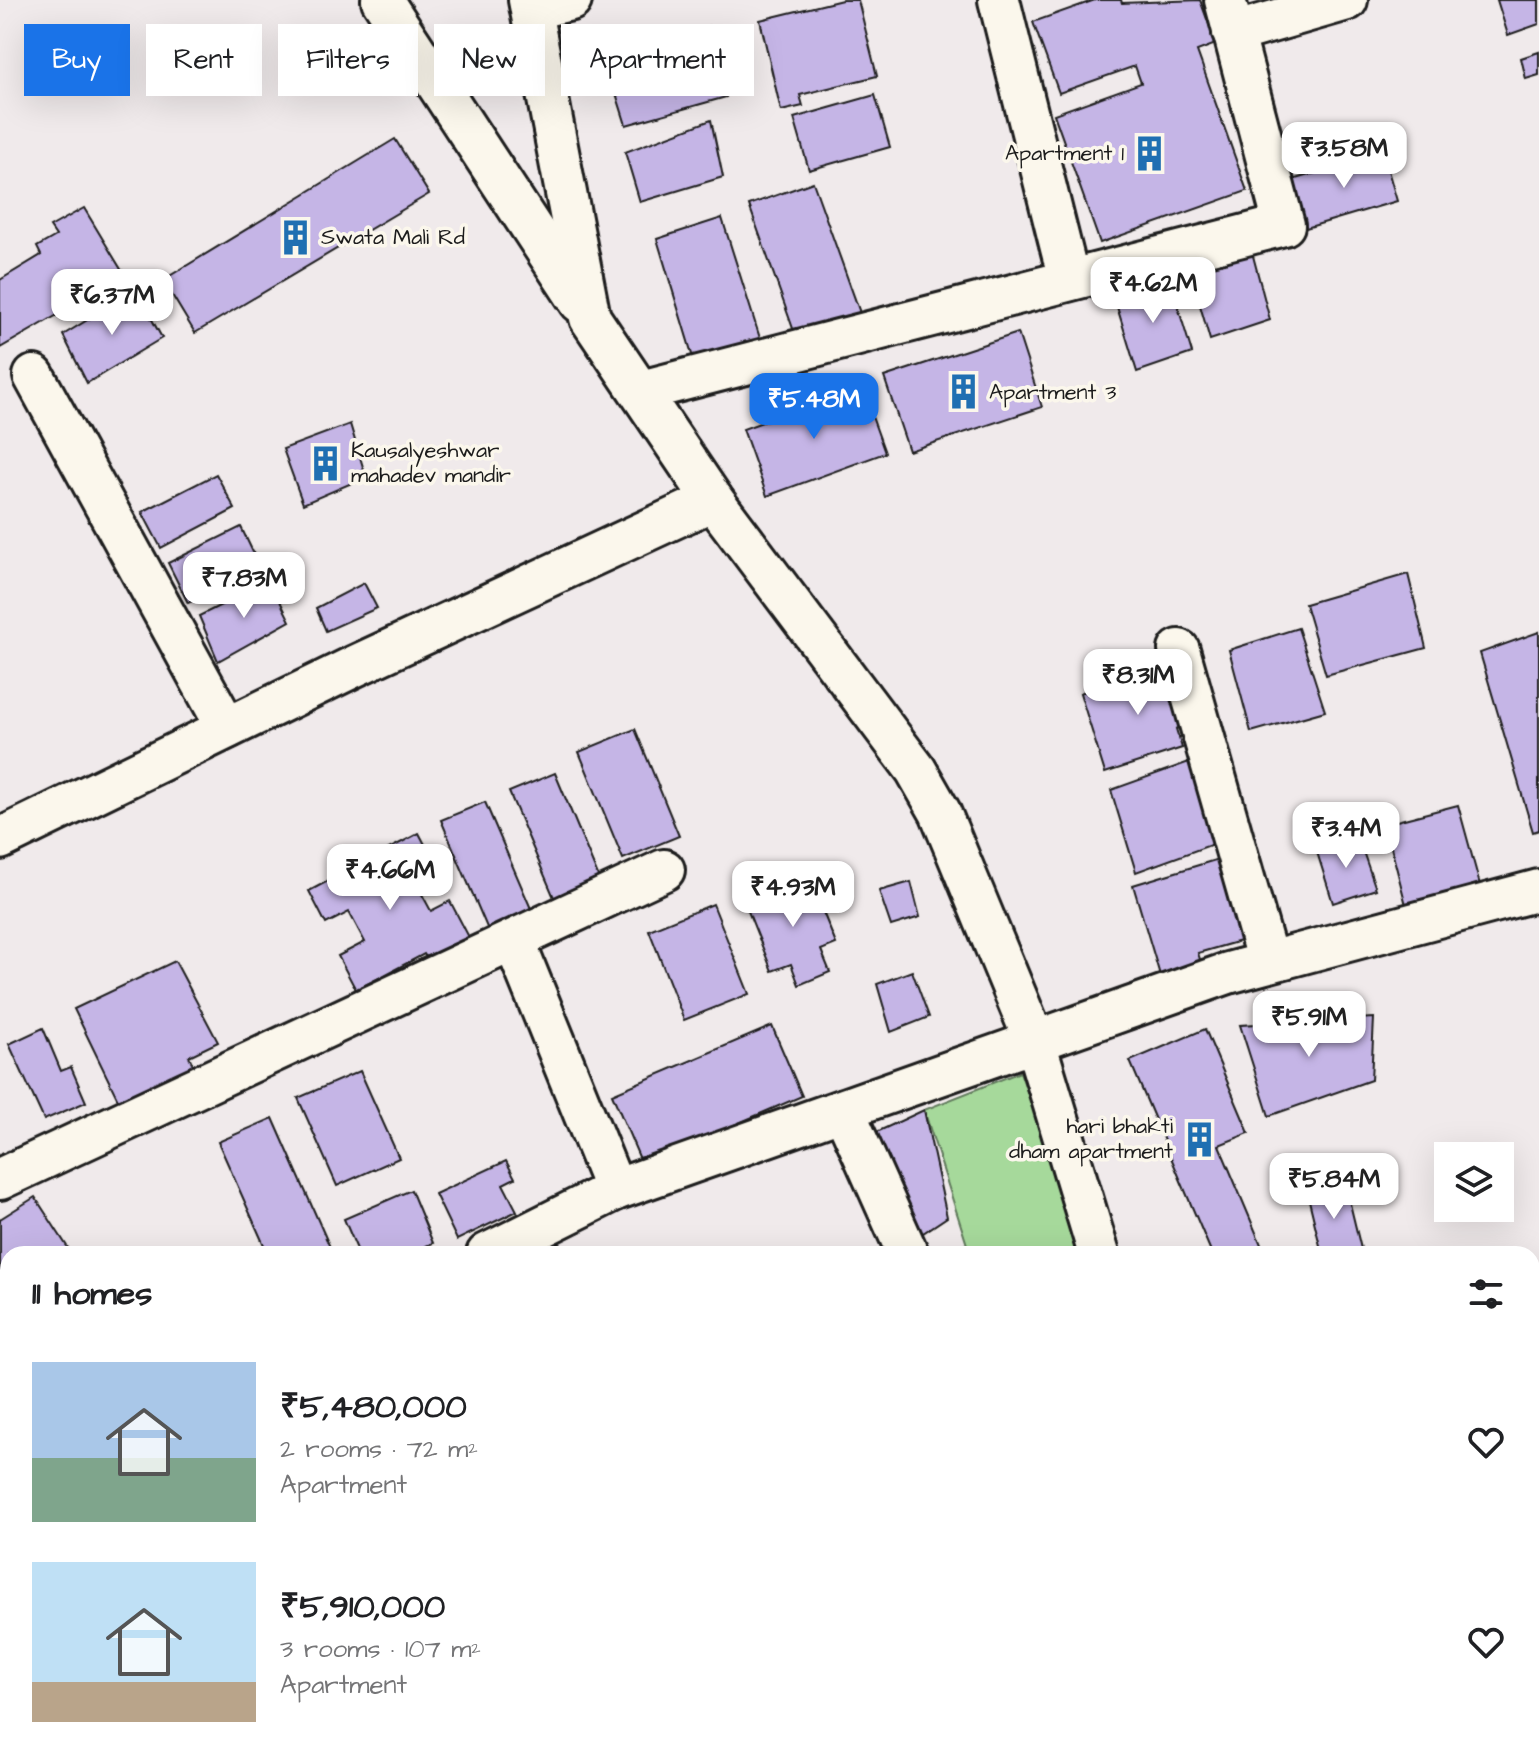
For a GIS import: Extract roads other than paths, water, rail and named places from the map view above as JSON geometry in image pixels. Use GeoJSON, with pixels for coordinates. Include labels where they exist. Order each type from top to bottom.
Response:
{"type":"FeatureCollection","features":[{"type":"Feature","properties":{"kind":"street"},"geometry":{"type":"LineString","coordinates":[[382,0],[713,500],[916,770],[940,812],[1035,1042],[1097,1246]]}},
{"type":"Feature","properties":{"kind":"street"},"geometry":{"type":"LineString","coordinates":[[571,0],[530,4],[590,318]]}},
{"type":"Feature","properties":{"kind":"street"},"geometry":{"type":"LineString","coordinates":[[999,0],[1069,280]]}},
{"type":"Feature","properties":{"kind":"street"},"geometry":{"type":"LineString","coordinates":[[641,391],[1284,225],[1229,16],[1347,0]]}},
{"type":"Feature","properties":{"kind":"street"},"geometry":{"type":"LineString","coordinates":[[34,376],[227,728]]}},
{"type":"Feature","properties":{"kind":"street"},"geometry":{"type":"LineString","coordinates":[[0,839],[227,728],[713,500]]}},
{"type":"Feature","properties":{"kind":"street"},"geometry":{"type":"LineString","coordinates":[[1179,650],[1268,962]]}},
{"type":"Feature","properties":{"kind":"street"},"geometry":{"type":"LineString","coordinates":[[0,1179],[664,870]]}},
{"type":"Feature","properties":{"kind":"street"},"geometry":{"type":"LineString","coordinates":[[503,1246],[615,1190],[1228,973],[1539,890]]}},
{"type":"Feature","properties":{"kind":"street"},"geometry":{"type":"LineString","coordinates":[[514,941],[615,1190]]}},
{"type":"Feature","properties":{"kind":"street"},"geometry":{"type":"LineString","coordinates":[[844,1111],[904,1246]]}},
{"type":"Feature","properties":{"kind":"place","name":"Apartment 1"},"geometry":{"type":"Point","coordinates":[1150,153]}},
{"type":"Feature","properties":{"kind":"place","name":"Swata Mali Rd"},"geometry":{"type":"Point","coordinates":[295,237]}},
{"type":"Feature","properties":{"kind":"place","name":"Apartment 3"},"geometry":{"type":"Point","coordinates":[963,392]}},
{"type":"Feature","properties":{"kind":"place","name":"Kausalyeshwar mahadev mandir"},"geometry":{"type":"Point","coordinates":[325,463]}},
{"type":"Feature","properties":{"kind":"place","name":"hari bhakti dham apartment"},"geometry":{"type":"Point","coordinates":[1199,1139]}}]}
